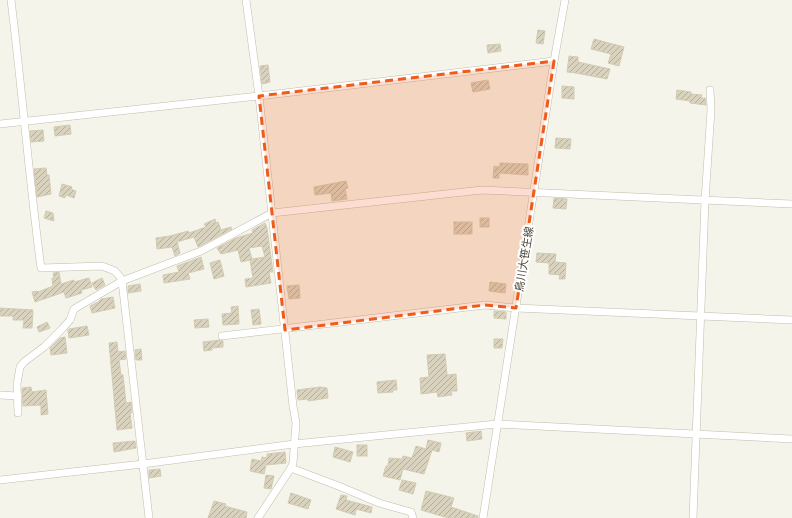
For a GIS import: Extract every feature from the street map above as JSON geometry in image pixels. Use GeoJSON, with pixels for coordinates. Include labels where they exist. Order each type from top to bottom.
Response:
{"type":"FeatureCollection","features":[{"type":"Feature","properties":{"kind":"street"},"geometry":{"type":"LineString","coordinates":[[11,0],[25,121],[30,182],[41,268],[102,266],[115,271],[122,281],[149,518]]}},
{"type":"Feature","properties":{"kind":"street"},"geometry":{"type":"LineString","coordinates":[[246,0],[259,96],[293,406],[296,421],[293,463],[258,518]]}},
{"type":"Feature","properties":{"kind":"street","name":"鳥川大笹生線"},"geometry":{"type":"LineString","coordinates":[[483,518],[554,61],[565,0]]}},
{"type":"Feature","properties":{"kind":"street"},"geometry":{"type":"LineString","coordinates":[[0,124],[259,96],[554,61]]}},
{"type":"Feature","properties":{"kind":"street"},"geometry":{"type":"LineString","coordinates":[[693,518],[705,200],[711,110],[710,90]]}},
{"type":"Feature","properties":{"kind":"street"},"geometry":{"type":"LineString","coordinates":[[18,413],[18,373],[20,367],[24,362],[44,347],[62,329],[70,320],[74,309],[122,281],[201,251],[272,213],[482,190],[792,204]]}},
{"type":"Feature","properties":{"kind":"street"},"geometry":{"type":"LineString","coordinates":[[222,336],[285,330],[485,305],[516,308],[792,320]]}},
{"type":"Feature","properties":{"kind":"street"},"geometry":{"type":"LineString","coordinates":[[0,395],[17,396]]}},
{"type":"Feature","properties":{"kind":"street"},"geometry":{"type":"LineString","coordinates":[[0,480],[143,464],[294,444],[497,424],[792,439]]}},
{"type":"Feature","properties":{"kind":"street"},"geometry":{"type":"LineString","coordinates":[[291,468],[379,503],[412,512],[413,518]]}},
{"type":"Feature","properties":{"kind":"highlighted area"},"geometry":{"type":"Polygon","coordinates":[[[554,61],[516,308],[485,305],[285,330],[259,96],[554,61]]]}},
{"type":"Feature","properties":{"kind":"building"},"geometry":{"type":"Polygon","coordinates":[[[538,30],[545,31],[543,44],[536,43],[538,30]]]}},
{"type":"Feature","properties":{"kind":"building"},"geometry":{"type":"Polygon","coordinates":[[[594,39],[624,47],[619,66],[608,63],[611,54],[591,49],[594,39]]]}},
{"type":"Feature","properties":{"kind":"building"},"geometry":{"type":"Polygon","coordinates":[[[500,44],[501,51],[488,53],[487,45],[500,44]]]}},
{"type":"Feature","properties":{"kind":"building"},"geometry":{"type":"Polygon","coordinates":[[[569,56],[578,57],[578,62],[610,69],[607,79],[567,72],[569,56]]]}},
{"type":"Feature","properties":{"kind":"building"},"geometry":{"type":"Polygon","coordinates":[[[268,65],[270,82],[262,84],[260,66],[268,65]]]}},
{"type":"Feature","properties":{"kind":"building"},"geometry":{"type":"Polygon","coordinates":[[[488,80],[490,89],[473,92],[471,83],[488,80]]]}},
{"type":"Feature","properties":{"kind":"building"},"geometry":{"type":"Polygon","coordinates":[[[562,86],[574,87],[574,99],[562,98],[562,86]]]}},
{"type":"Feature","properties":{"kind":"building"},"geometry":{"type":"Polygon","coordinates":[[[677,90],[702,95],[701,98],[705,98],[706,105],[676,99],[677,90]]]}},
{"type":"Feature","properties":{"kind":"building"},"geometry":{"type":"Polygon","coordinates":[[[70,125],[71,134],[55,136],[54,127],[70,125]]]}},
{"type":"Feature","properties":{"kind":"building"},"geometry":{"type":"Polygon","coordinates":[[[43,130],[44,141],[31,142],[30,131],[43,130]]]}},
{"type":"Feature","properties":{"kind":"building"},"geometry":{"type":"Polygon","coordinates":[[[556,138],[571,139],[570,149],[555,148],[556,138]]]}},
{"type":"Feature","properties":{"kind":"building"},"geometry":{"type":"Polygon","coordinates":[[[500,163],[528,164],[528,175],[499,173],[499,178],[493,178],[494,166],[500,167],[500,163]]]}},
{"type":"Feature","properties":{"kind":"building"},"geometry":{"type":"Polygon","coordinates":[[[46,168],[47,175],[49,175],[51,194],[37,197],[34,169],[46,168]]]}},
{"type":"Feature","properties":{"kind":"building"},"geometry":{"type":"Polygon","coordinates":[[[346,181],[348,188],[345,189],[347,199],[332,201],[331,193],[315,195],[314,187],[346,181]]]}},
{"type":"Feature","properties":{"kind":"building"},"geometry":{"type":"Polygon","coordinates":[[[62,184],[72,187],[71,189],[76,191],[74,198],[66,195],[65,198],[59,196],[62,184]]]}},
{"type":"Feature","properties":{"kind":"building"},"geometry":{"type":"Polygon","coordinates":[[[554,198],[567,199],[566,209],[553,208],[554,198]]]}},
{"type":"Feature","properties":{"kind":"building"},"geometry":{"type":"Polygon","coordinates":[[[46,211],[53,213],[54,221],[44,218],[46,211]]]}},
{"type":"Feature","properties":{"kind":"building"},"geometry":{"type":"Polygon","coordinates":[[[480,218],[489,218],[489,227],[480,227],[480,218]]]}},
{"type":"Feature","properties":{"kind":"building"},"geometry":{"type":"Polygon","coordinates":[[[215,219],[221,230],[231,227],[232,229],[198,247],[194,237],[177,242],[180,253],[175,256],[172,247],[157,249],[156,238],[188,231],[189,233],[206,227],[204,224],[215,219]]]}},
{"type":"Feature","properties":{"kind":"building"},"geometry":{"type":"Polygon","coordinates":[[[454,222],[472,222],[472,234],[454,234],[454,222]]]}},
{"type":"Feature","properties":{"kind":"building"},"geometry":{"type":"Polygon","coordinates":[[[265,223],[273,272],[269,272],[271,283],[246,287],[245,279],[253,278],[250,260],[241,262],[238,250],[221,254],[217,248],[236,238],[253,233],[252,230],[265,223]],[[262,246],[249,248],[252,259],[265,257],[262,246]]]}},
{"type":"Feature","properties":{"kind":"building"},"geometry":{"type":"Polygon","coordinates":[[[537,253],[556,254],[555,262],[566,263],[565,279],[559,279],[560,275],[549,274],[549,263],[536,262],[537,253]]]}},
{"type":"Feature","properties":{"kind":"building"},"geometry":{"type":"Polygon","coordinates":[[[201,257],[204,269],[188,273],[190,279],[164,283],[163,275],[179,272],[177,266],[201,257]]]}},
{"type":"Feature","properties":{"kind":"building"},"geometry":{"type":"Polygon","coordinates":[[[220,260],[224,276],[214,279],[210,263],[220,260]]]}},
{"type":"Feature","properties":{"kind":"building"},"geometry":{"type":"Polygon","coordinates":[[[59,272],[61,284],[89,278],[92,287],[81,290],[82,293],[66,298],[64,292],[35,302],[32,292],[38,292],[53,286],[53,273],[59,272]]]}},
{"type":"Feature","properties":{"kind":"building"},"geometry":{"type":"Polygon","coordinates":[[[102,278],[105,285],[96,290],[92,283],[102,278]]]}},
{"type":"Feature","properties":{"kind":"building"},"geometry":{"type":"Polygon","coordinates":[[[490,282],[506,284],[505,293],[489,291],[490,282]]]}},
{"type":"Feature","properties":{"kind":"building"},"geometry":{"type":"Polygon","coordinates":[[[140,284],[141,291],[128,293],[128,286],[140,284]]]}},
{"type":"Feature","properties":{"kind":"building"},"geometry":{"type":"Polygon","coordinates":[[[299,285],[300,298],[289,299],[287,286],[299,285]]]}},
{"type":"Feature","properties":{"kind":"building"},"geometry":{"type":"Polygon","coordinates":[[[113,297],[115,308],[92,313],[90,306],[101,299],[113,297]]]}},
{"type":"Feature","properties":{"kind":"building"},"geometry":{"type":"Polygon","coordinates":[[[238,306],[239,324],[223,325],[222,314],[232,313],[231,307],[238,306]]]}},
{"type":"Feature","properties":{"kind":"building"},"geometry":{"type":"Polygon","coordinates":[[[0,308],[33,310],[32,328],[23,328],[24,320],[13,320],[13,316],[0,316],[0,308]]]}},
{"type":"Feature","properties":{"kind":"building"},"geometry":{"type":"Polygon","coordinates":[[[259,309],[261,324],[253,325],[251,310],[259,309]]]}},
{"type":"Feature","properties":{"kind":"building"},"geometry":{"type":"Polygon","coordinates":[[[494,311],[506,312],[506,319],[494,318],[494,311]]]}},
{"type":"Feature","properties":{"kind":"building"},"geometry":{"type":"Polygon","coordinates":[[[208,319],[209,327],[195,328],[194,320],[208,319]]]}},
{"type":"Feature","properties":{"kind":"building"},"geometry":{"type":"Polygon","coordinates":[[[47,322],[50,328],[39,332],[37,327],[47,322]]]}},
{"type":"Feature","properties":{"kind":"building"},"geometry":{"type":"Polygon","coordinates":[[[87,326],[89,335],[69,338],[69,329],[87,326]]]}},
{"type":"Feature","properties":{"kind":"building"},"geometry":{"type":"Polygon","coordinates":[[[65,337],[67,353],[51,355],[50,348],[60,338],[65,337]]]}},
{"type":"Feature","properties":{"kind":"building"},"geometry":{"type":"Polygon","coordinates":[[[494,339],[503,339],[502,348],[494,348],[494,339]]]}},
{"type":"Feature","properties":{"kind":"building"},"geometry":{"type":"Polygon","coordinates":[[[223,341],[223,347],[212,348],[212,350],[204,351],[203,342],[223,341]]]}},
{"type":"Feature","properties":{"kind":"building"},"geometry":{"type":"Polygon","coordinates":[[[117,342],[118,352],[125,351],[126,359],[119,360],[121,375],[123,375],[126,403],[131,402],[132,413],[130,413],[132,428],[117,430],[109,343],[117,342]]]}},
{"type":"Feature","properties":{"kind":"building"},"geometry":{"type":"Polygon","coordinates":[[[141,349],[142,360],[136,360],[135,350],[141,349]]]}},
{"type":"Feature","properties":{"kind":"building"},"geometry":{"type":"Polygon","coordinates":[[[445,354],[447,375],[456,374],[457,391],[451,391],[452,395],[438,397],[437,392],[421,394],[420,378],[429,377],[427,355],[445,354]]]}},
{"type":"Feature","properties":{"kind":"building"},"geometry":{"type":"Polygon","coordinates":[[[396,380],[397,390],[393,390],[393,392],[378,393],[377,382],[396,380]]]}},
{"type":"Feature","properties":{"kind":"building"},"geometry":{"type":"Polygon","coordinates":[[[31,387],[32,392],[46,390],[48,414],[41,415],[41,405],[23,406],[22,388],[31,387]]]}},
{"type":"Feature","properties":{"kind":"building"},"geometry":{"type":"Polygon","coordinates":[[[320,387],[327,388],[328,398],[308,401],[308,399],[298,400],[297,390],[320,387]]]}},
{"type":"Feature","properties":{"kind":"building"},"geometry":{"type":"Polygon","coordinates":[[[481,431],[482,439],[467,441],[466,433],[481,431]]]}},
{"type":"Feature","properties":{"kind":"building"},"geometry":{"type":"Polygon","coordinates":[[[428,440],[441,443],[439,452],[432,450],[424,474],[403,469],[400,480],[383,476],[386,466],[388,466],[389,458],[402,459],[403,456],[412,458],[416,446],[426,449],[428,440]]]}},
{"type":"Feature","properties":{"kind":"building"},"geometry":{"type":"Polygon","coordinates":[[[135,441],[136,448],[114,452],[113,443],[135,441]]]}},
{"type":"Feature","properties":{"kind":"building"},"geometry":{"type":"Polygon","coordinates":[[[357,445],[367,445],[367,456],[357,456],[357,445]]]}},
{"type":"Feature","properties":{"kind":"building"},"geometry":{"type":"Polygon","coordinates":[[[335,447],[353,452],[350,462],[333,457],[335,447]]]}},
{"type":"Feature","properties":{"kind":"building"},"geometry":{"type":"Polygon","coordinates":[[[285,452],[286,463],[266,465],[264,474],[250,471],[252,459],[261,461],[262,457],[267,458],[267,454],[285,452]]]}},
{"type":"Feature","properties":{"kind":"building"},"geometry":{"type":"Polygon","coordinates":[[[160,469],[161,476],[149,478],[149,470],[160,469]]]}},
{"type":"Feature","properties":{"kind":"building"},"geometry":{"type":"Polygon","coordinates":[[[266,475],[274,476],[271,489],[264,488],[266,475]]]}},
{"type":"Feature","properties":{"kind":"building"},"geometry":{"type":"Polygon","coordinates":[[[402,480],[416,483],[413,494],[399,490],[402,480]]]}},
{"type":"Feature","properties":{"kind":"building"},"geometry":{"type":"Polygon","coordinates":[[[426,491],[454,498],[451,507],[478,516],[478,518],[448,518],[421,510],[426,491]]]}},
{"type":"Feature","properties":{"kind":"building"},"geometry":{"type":"Polygon","coordinates":[[[291,493],[311,500],[308,509],[288,503],[291,493]]]}},
{"type":"Feature","properties":{"kind":"building"},"geometry":{"type":"Polygon","coordinates":[[[341,495],[347,496],[346,500],[372,507],[371,513],[356,509],[355,515],[336,509],[341,495]]]}},
{"type":"Feature","properties":{"kind":"building"},"geometry":{"type":"Polygon","coordinates":[[[214,501],[226,504],[225,506],[247,512],[246,518],[208,518],[214,501]]]}}]}
